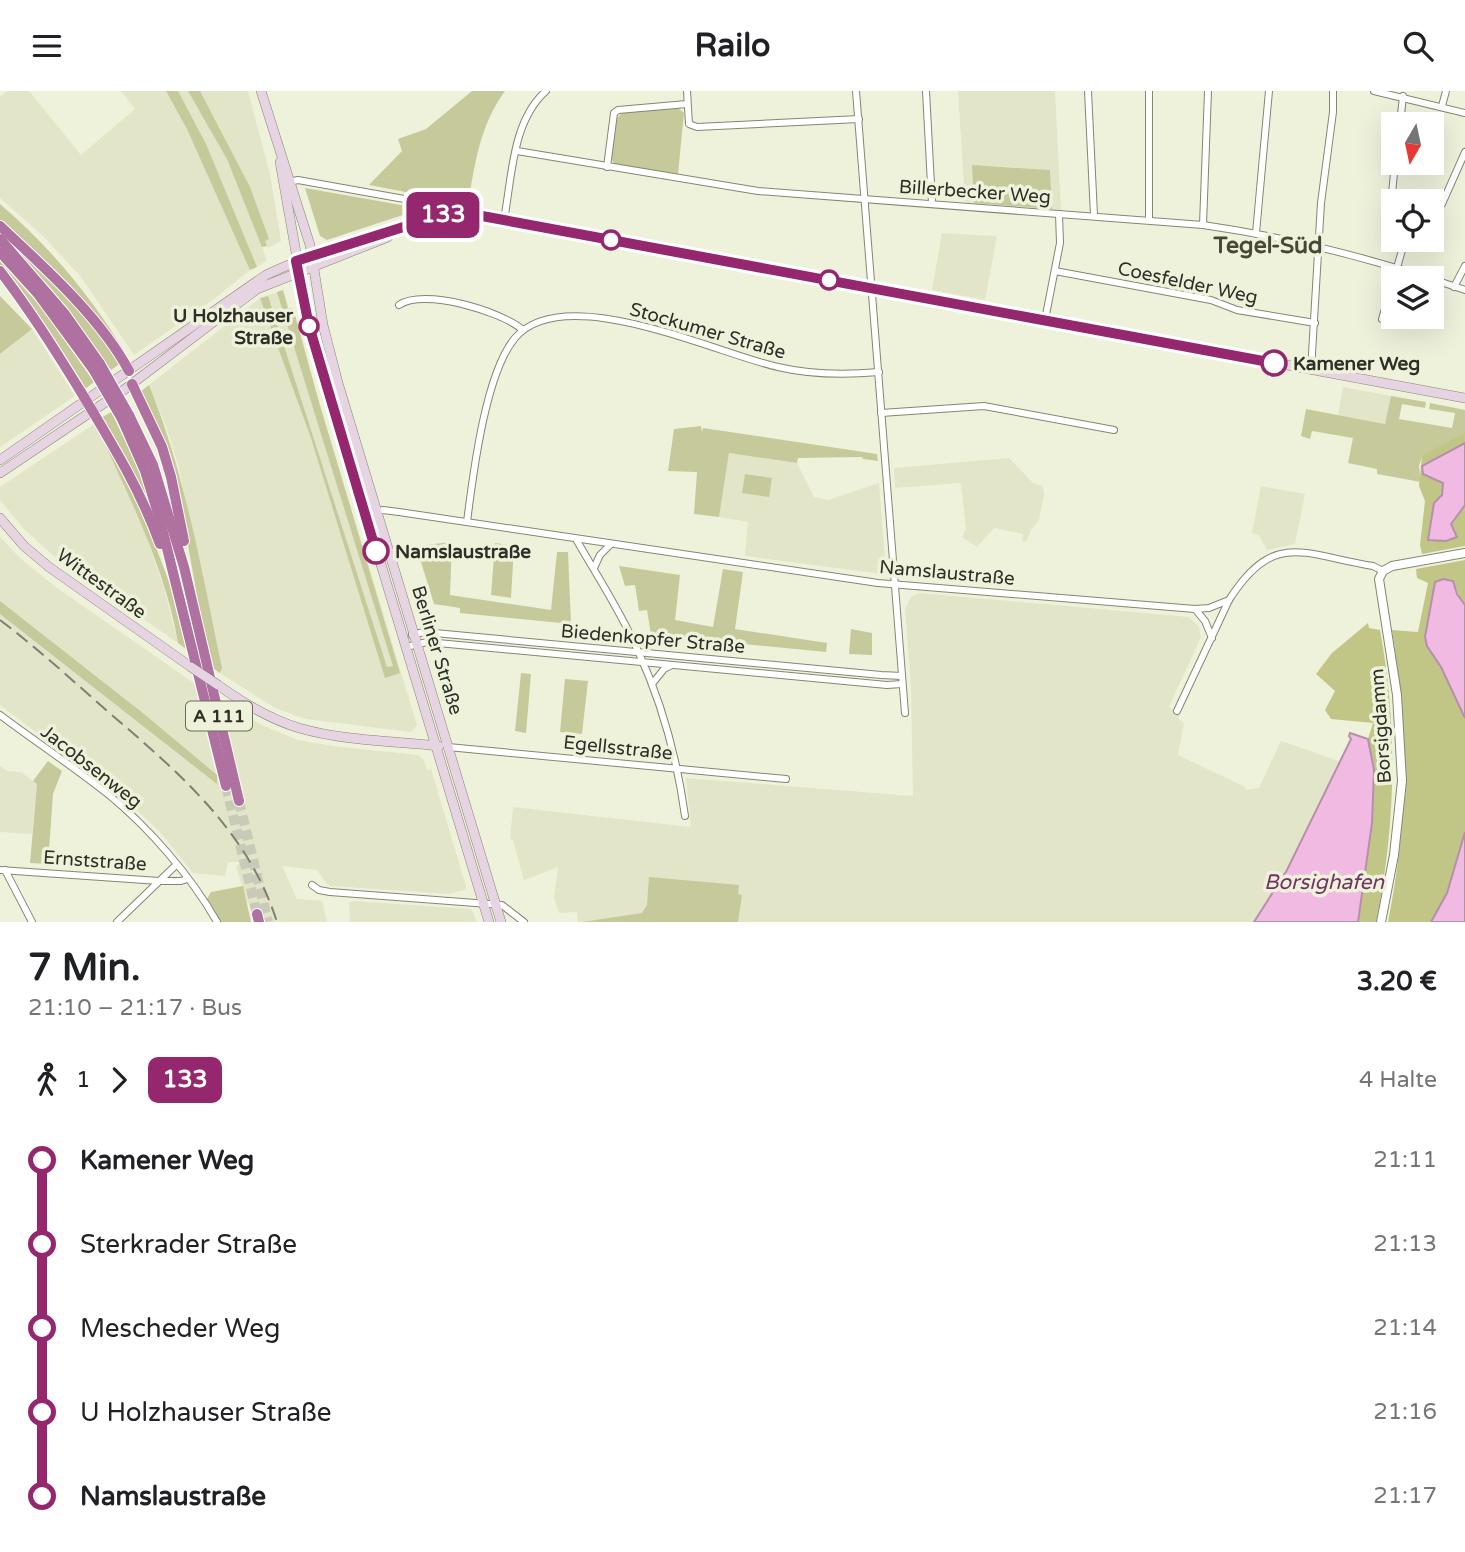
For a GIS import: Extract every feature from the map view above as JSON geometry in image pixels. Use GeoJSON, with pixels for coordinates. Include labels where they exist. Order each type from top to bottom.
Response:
{"type":"FeatureCollection","features":[{"type":"Feature","properties":{"kind":"highway"},"geometry":{"type":"LineString","coordinates":[[0,226],[58,281],[93,321],[129,370]]}},
{"type":"Feature","properties":{"kind":"highway","name":"A 111"},"geometry":{"type":"LineString","coordinates":[[0,240],[64,313],[153,465],[184,567],[239,801]]}},
{"type":"Feature","properties":{"kind":"highway","name":"A 111"},"geometry":{"type":"LineString","coordinates":[[0,252],[96,366]]}},
{"type":"Feature","properties":{"kind":"highway"},"geometry":{"type":"LineString","coordinates":[[0,271],[49,338],[123,460],[172,569]]}},
{"type":"Feature","properties":{"kind":"highway"},"geometry":{"type":"LineString","coordinates":[[132,384],[162,447],[171,477],[187,558],[184,567]]}},
{"type":"Feature","properties":{"kind":"highway","name":"A 111"},"geometry":{"type":"LineString","coordinates":[[126,417],[153,495],[226,786]]}},
{"type":"Feature","properties":{"kind":"main road"},"geometry":{"type":"LineString","coordinates":[[261,91],[287,183]]}},
{"type":"Feature","properties":{"kind":"main road","name":"Berliner Straße"},"geometry":{"type":"LineString","coordinates":[[287,183],[312,255],[323,325],[333,365],[501,922]]}},
{"type":"Feature","properties":{"kind":"main road","name":"Berliner Straße"},"geometry":{"type":"LineString","coordinates":[[287,183],[296,261],[309,326],[489,922]]}},
{"type":"Feature","properties":{"kind":"main road"},"geometry":{"type":"LineString","coordinates":[[0,460],[250,285],[312,255],[434,218],[461,214],[1465,398]]}},
{"type":"Feature","properties":{"kind":"main road"},"geometry":{"type":"LineString","coordinates":[[0,473],[132,384],[257,289],[434,218]]}},
{"type":"Feature","properties":{"kind":"main road"},"geometry":{"type":"LineString","coordinates":[[129,370],[132,384]]}},
{"type":"Feature","properties":{"kind":"main road","name":"Wittestraße"},"geometry":{"type":"LineString","coordinates":[[0,518],[24,546],[49,567],[256,710],[301,729],[437,745]]}},
{"type":"Feature","properties":{"kind":"main road"},"geometry":{"type":"LineString","coordinates":[[437,745],[448,747]]}},
{"type":"Feature","properties":{"kind":"street"},"geometry":{"type":"LineString","coordinates":[[504,220],[521,125],[530,108],[546,91]]}},
{"type":"Feature","properties":{"kind":"street"},"geometry":{"type":"LineString","coordinates":[[687,91],[689,124],[697,127],[859,119]]}},
{"type":"Feature","properties":{"kind":"street"},"geometry":{"type":"LineString","coordinates":[[856,91],[905,713]]}},
{"type":"Feature","properties":{"kind":"street"},"geometry":{"type":"LineString","coordinates":[[926,91],[932,203]]}},
{"type":"Feature","properties":{"kind":"street"},"geometry":{"type":"LineString","coordinates":[[1088,91],[1094,215]]}},
{"type":"Feature","properties":{"kind":"street"},"geometry":{"type":"LineString","coordinates":[[1149,91],[1149,220]]}},
{"type":"Feature","properties":{"kind":"street"},"geometry":{"type":"LineString","coordinates":[[1203,225],[1208,91]]}},
{"type":"Feature","properties":{"kind":"street"},"geometry":{"type":"LineString","coordinates":[[1256,233],[1269,91]]}},
{"type":"Feature","properties":{"kind":"street"},"geometry":{"type":"LineString","coordinates":[[1311,370],[1321,203],[1333,112],[1333,91]]}},
{"type":"Feature","properties":{"kind":"street"},"geometry":{"type":"LineString","coordinates":[[1374,91],[1398,94],[1465,113]]}},
{"type":"Feature","properties":{"kind":"street"},"geometry":{"type":"LineString","coordinates":[[1442,106],[1446,91]]}},
{"type":"Feature","properties":{"kind":"street"},"geometry":{"type":"LineString","coordinates":[[1398,94],[1399,112]]}},
{"type":"Feature","properties":{"kind":"street"},"geometry":{"type":"LineString","coordinates":[[607,167],[614,113],[687,104]]}},
{"type":"Feature","properties":{"kind":"street","name":"Billerbecker Weg"},"geometry":{"type":"LineString","coordinates":[[517,151],[758,191],[1203,225],[1320,247],[1390,266]]}},
{"type":"Feature","properties":{"kind":"street"},"geometry":{"type":"LineString","coordinates":[[1444,199],[1465,152]]}},
{"type":"Feature","properties":{"kind":"street"},"geometry":{"type":"LineString","coordinates":[[287,183],[298,180],[421,202],[429,205],[434,218]]}},
{"type":"Feature","properties":{"kind":"street"},"geometry":{"type":"LineString","coordinates":[[1045,320],[1060,243],[1059,213]]}},
{"type":"Feature","properties":{"kind":"street"},"geometry":{"type":"LineString","coordinates":[[1454,287],[1465,266]]}},
{"type":"Feature","properties":{"kind":"street","name":"Coesfelder Weg"},"geometry":{"type":"LineString","coordinates":[[1055,271],[1211,300],[1237,310],[1315,323]]}},
{"type":"Feature","properties":{"kind":"street","name":"Billerbecker Weg"},"geometry":{"type":"LineString","coordinates":[[1444,284],[1465,291]]}},
{"type":"Feature","properties":{"kind":"street"},"geometry":{"type":"LineString","coordinates":[[399,305],[417,300],[466,305],[507,318],[523,330],[506,351],[492,391],[479,443],[467,522]]}},
{"type":"Feature","properties":{"kind":"street","name":"Stockumer Straße"},"geometry":{"type":"LineString","coordinates":[[523,330],[532,324],[555,318],[625,322],[676,334],[780,368],[839,375],[879,372]]}},
{"type":"Feature","properties":{"kind":"street"},"geometry":{"type":"LineString","coordinates":[[881,414],[984,406],[1114,430]]}},
{"type":"Feature","properties":{"kind":"street","name":"Namslaustraße"},"geometry":{"type":"LineString","coordinates":[[365,515],[378,511],[399,512],[870,582],[1195,609],[1209,608],[1230,600]]}},
{"type":"Feature","properties":{"kind":"street"},"geometry":{"type":"LineString","coordinates":[[576,539],[639,652],[652,684],[678,769],[685,816]]}},
{"type":"Feature","properties":{"kind":"street"},"geometry":{"type":"LineString","coordinates":[[594,568],[600,555],[611,544]]}},
{"type":"Feature","properties":{"kind":"street"},"geometry":{"type":"LineString","coordinates":[[1177,711],[1230,600],[1239,585],[1263,561],[1287,551],[1298,550],[1373,566],[1383,571],[1392,566],[1465,553]]}},
{"type":"Feature","properties":{"kind":"street","name":"Borsigdamm"},"geometry":{"type":"LineString","coordinates":[[1381,922],[1394,855],[1402,781],[1396,695],[1379,585],[1383,571]]}},
{"type":"Feature","properties":{"kind":"street"},"geometry":{"type":"LineString","coordinates":[[1195,609],[1205,621],[1212,638]]}},
{"type":"Feature","properties":{"kind":"street","name":"Biedenkopfer Straße"},"geometry":{"type":"LineString","coordinates":[[406,647],[424,632],[902,676]]}},
{"type":"Feature","properties":{"kind":"street","name":"Biedenkopfer Straße"},"geometry":{"type":"LineString","coordinates":[[403,637],[427,642],[887,685],[902,684]]}},
{"type":"Feature","properties":{"kind":"street"},"geometry":{"type":"LineString","coordinates":[[652,684],[664,669],[672,665],[673,655]]}},
{"type":"Feature","properties":{"kind":"street","name":"Jacobsenweg"},"geometry":{"type":"LineString","coordinates":[[0,715],[109,795],[145,828],[199,891],[217,922]]}},
{"type":"Feature","properties":{"kind":"street","name":"Egellsstraße"},"geometry":{"type":"LineString","coordinates":[[448,747],[786,779]]}},
{"type":"Feature","properties":{"kind":"street"},"geometry":{"type":"LineString","coordinates":[[117,922],[176,865]]}},
{"type":"Feature","properties":{"kind":"street"},"geometry":{"type":"LineString","coordinates":[[2,870],[32,922]]}},
{"type":"Feature","properties":{"kind":"street","name":"Ernststraße"},"geometry":{"type":"LineString","coordinates":[[2,870],[159,881],[187,879]]}},
{"type":"Feature","properties":{"kind":"street"},"geometry":{"type":"LineString","coordinates":[[312,885],[318,890],[330,892],[496,905],[507,908],[524,922]]}},
{"type":"Feature","properties":{"kind":"shaded area"},"geometry":{"type":"Polygon","coordinates":[[[7,91],[29,91],[81,155],[135,109],[121,91],[248,91],[270,174],[281,241],[268,248],[262,247],[267,261],[250,270],[214,299],[134,355],[81,277],[44,237],[0,198],[0,97],[7,91]]]}},
{"type":"Feature","properties":{"kind":"shaded area"},"geometry":{"type":"Polygon","coordinates":[[[958,91],[1055,91],[1061,210],[1052,209],[1050,170],[991,166],[993,204],[965,202],[958,91]]]}},
{"type":"Feature","properties":{"kind":"shaded area"},"geometry":{"type":"Polygon","coordinates":[[[942,233],[997,236],[985,300],[932,290],[942,233]]]}},
{"type":"Feature","properties":{"kind":"shaded area"},"geometry":{"type":"Polygon","coordinates":[[[283,290],[288,308],[293,308],[417,725],[411,732],[306,719],[275,708],[220,673],[222,668],[178,464],[149,385],[260,298],[283,290]]]}},
{"type":"Feature","properties":{"kind":"shaded area"},"geometry":{"type":"Polygon","coordinates":[[[32,329],[75,396],[0,447],[0,354],[32,329]]]}},
{"type":"Feature","properties":{"kind":"shaded area"},"geometry":{"type":"Polygon","coordinates":[[[1343,387],[1391,396],[1386,424],[1338,415],[1343,387]]]}},
{"type":"Feature","properties":{"kind":"shaded area"},"geometry":{"type":"Polygon","coordinates":[[[94,424],[105,440],[143,527],[164,588],[178,643],[56,558],[24,529],[0,500],[0,487],[94,424]]]}},
{"type":"Feature","properties":{"kind":"shaded area"},"geometry":{"type":"Polygon","coordinates":[[[729,453],[797,463],[814,497],[828,500],[879,483],[886,570],[882,574],[745,556],[748,522],[719,517],[729,453]]]}},
{"type":"Feature","properties":{"kind":"shaded area"},"geometry":{"type":"Polygon","coordinates":[[[1009,458],[1033,483],[1043,486],[1039,520],[1026,542],[1022,542],[1023,534],[994,528],[977,547],[962,537],[966,529],[961,483],[895,488],[894,468],[1009,458]]]}},
{"type":"Feature","properties":{"kind":"shaded area"},"geometry":{"type":"Polygon","coordinates":[[[1261,486],[1305,494],[1295,544],[1267,550],[1259,535],[1252,533],[1261,486]]]}},
{"type":"Feature","properties":{"kind":"shaded area"},"geometry":{"type":"Polygon","coordinates":[[[0,537],[21,559],[57,588],[194,683],[216,774],[247,812],[222,702],[264,726],[298,740],[418,755],[424,760],[427,770],[431,769],[465,890],[449,894],[331,886],[317,870],[282,866],[297,899],[322,901],[327,922],[265,922],[247,901],[236,867],[241,862],[228,862],[225,876],[193,873],[160,832],[126,800],[0,705],[0,537]]]}},
{"type":"Feature","properties":{"kind":"shaded area"},"geometry":{"type":"Polygon","coordinates":[[[919,593],[1189,617],[1199,627],[1201,637],[1169,707],[1184,723],[1178,755],[1245,787],[1246,790],[1259,788],[1281,741],[1339,761],[1286,870],[1254,922],[578,922],[577,912],[559,913],[554,898],[558,867],[524,880],[513,840],[510,839],[513,807],[691,827],[686,778],[913,796],[911,687],[905,609],[911,597],[919,593]]]}},
{"type":"Feature","properties":{"kind":"shaded area"},"geometry":{"type":"Polygon","coordinates":[[[0,766],[7,771],[21,772],[37,784],[32,834],[0,832],[0,766]]]}},
{"type":"Feature","properties":{"kind":"shaded area"},"geometry":{"type":"Polygon","coordinates":[[[354,901],[471,909],[477,922],[350,922],[349,903],[354,901]]]}},
{"type":"Feature","properties":{"kind":"green space"},"geometry":{"type":"Polygon","coordinates":[[[166,91],[178,91],[206,144],[257,267],[250,270],[187,129],[166,91]]]}},
{"type":"Feature","properties":{"kind":"green space"},"geometry":{"type":"Polygon","coordinates":[[[188,91],[200,91],[250,187],[269,239],[265,241],[267,246],[262,247],[227,159],[188,91]]]}},
{"type":"Feature","properties":{"kind":"green space"},"geometry":{"type":"Polygon","coordinates":[[[472,91],[505,91],[484,131],[468,204],[369,185],[402,151],[398,139],[426,129],[472,91]]]}},
{"type":"Feature","properties":{"kind":"green space"},"geometry":{"type":"Polygon","coordinates":[[[678,108],[684,113],[678,174],[615,164],[611,159],[615,120],[623,112],[678,108]]]}},
{"type":"Feature","properties":{"kind":"green space"},"geometry":{"type":"Polygon","coordinates":[[[972,165],[1050,170],[1052,209],[974,203],[972,165]]]}},
{"type":"Feature","properties":{"kind":"green space"},"geometry":{"type":"Polygon","coordinates":[[[305,188],[424,208],[327,240],[320,236],[305,188]]]}},
{"type":"Feature","properties":{"kind":"green space"},"geometry":{"type":"Polygon","coordinates":[[[0,204],[70,274],[127,356],[0,222],[0,204]]]}},
{"type":"Feature","properties":{"kind":"green space"},"geometry":{"type":"Polygon","coordinates":[[[9,241],[54,282],[89,321],[121,363],[111,370],[74,318],[9,241]]]}},
{"type":"Feature","properties":{"kind":"green space"},"geometry":{"type":"Polygon","coordinates":[[[0,261],[41,307],[94,382],[85,389],[48,330],[0,266],[0,261]]]}},
{"type":"Feature","properties":{"kind":"green space"},"geometry":{"type":"Polygon","coordinates":[[[283,290],[288,308],[293,308],[400,673],[385,678],[311,438],[260,298],[268,296],[387,667],[393,666],[277,292],[283,290]]]}},
{"type":"Feature","properties":{"kind":"green space"},"geometry":{"type":"Polygon","coordinates":[[[0,296],[32,329],[0,354],[0,296]]]}},
{"type":"Feature","properties":{"kind":"green space"},"geometry":{"type":"Polygon","coordinates":[[[149,385],[173,454],[192,525],[222,668],[220,673],[214,669],[199,607],[180,500],[140,392],[149,385]]]}},
{"type":"Feature","properties":{"kind":"green space"},"geometry":{"type":"Polygon","coordinates":[[[1391,396],[1426,402],[1425,408],[1402,404],[1399,419],[1452,428],[1455,413],[1429,409],[1430,403],[1465,410],[1465,432],[1422,457],[1419,466],[1421,482],[1377,474],[1377,469],[1348,463],[1353,438],[1312,431],[1310,439],[1301,436],[1306,409],[1385,424],[1391,396]]]}},
{"type":"Feature","properties":{"kind":"green space"},"geometry":{"type":"Polygon","coordinates":[[[111,412],[137,464],[158,528],[133,471],[101,418],[111,412]]]}},
{"type":"Feature","properties":{"kind":"green space"},"geometry":{"type":"Polygon","coordinates":[[[96,423],[139,502],[169,582],[186,649],[178,643],[169,601],[155,559],[105,443],[94,424],[96,423]]]}},
{"type":"Feature","properties":{"kind":"green space"},"geometry":{"type":"Polygon","coordinates":[[[701,426],[702,432],[703,428],[877,454],[878,461],[862,457],[798,458],[797,463],[729,453],[719,517],[694,514],[697,472],[668,471],[674,429],[701,426]]]}},
{"type":"Feature","properties":{"kind":"green space"},"geometry":{"type":"Polygon","coordinates":[[[1465,432],[1465,443],[1422,466],[1423,474],[1443,483],[1436,541],[1457,537],[1451,524],[1465,505],[1465,546],[1422,554],[1420,545],[1425,501],[1419,486],[1422,456],[1465,432]]]}},
{"type":"Feature","properties":{"kind":"green space"},"geometry":{"type":"Polygon","coordinates":[[[745,474],[772,478],[769,497],[742,493],[745,474]]]}},
{"type":"Feature","properties":{"kind":"green space"},"geometry":{"type":"Polygon","coordinates":[[[452,542],[450,595],[551,610],[557,552],[568,552],[571,624],[460,613],[460,608],[434,604],[416,546],[452,542]]]}},
{"type":"Feature","properties":{"kind":"green space"},"geometry":{"type":"Polygon","coordinates":[[[495,543],[514,546],[511,598],[491,595],[495,543]]]}},
{"type":"Feature","properties":{"kind":"green space"},"geometry":{"type":"Polygon","coordinates":[[[1465,560],[1465,604],[1462,603],[1453,581],[1427,646],[1441,667],[1465,718],[1465,832],[1447,893],[1431,922],[1388,922],[1395,886],[1404,776],[1401,703],[1392,630],[1418,632],[1428,583],[1417,578],[1416,569],[1465,560]]]}},
{"type":"Feature","properties":{"kind":"green space"},"geometry":{"type":"Polygon","coordinates":[[[619,566],[680,575],[675,620],[713,627],[723,569],[743,572],[735,629],[827,643],[826,652],[651,635],[647,610],[639,611],[635,585],[625,586],[619,566]]]}},
{"type":"Feature","properties":{"kind":"green space"},"geometry":{"type":"Polygon","coordinates":[[[0,601],[217,775],[217,784],[0,614],[0,601]]]}},
{"type":"Feature","properties":{"kind":"green space"},"geometry":{"type":"Polygon","coordinates":[[[1368,623],[1369,628],[1380,630],[1386,666],[1392,739],[1391,813],[1376,922],[1358,922],[1372,823],[1374,770],[1368,739],[1373,723],[1331,719],[1325,710],[1335,691],[1316,674],[1332,653],[1368,623]]]}},
{"type":"Feature","properties":{"kind":"green space"},"geometry":{"type":"Polygon","coordinates":[[[851,629],[872,633],[872,655],[849,654],[851,629]]]}},
{"type":"Feature","properties":{"kind":"green space"},"geometry":{"type":"Polygon","coordinates":[[[521,673],[531,674],[526,733],[515,731],[521,673]]]}},
{"type":"Feature","properties":{"kind":"green space"},"geometry":{"type":"Polygon","coordinates":[[[565,679],[588,681],[582,734],[560,732],[565,679]]]}},
{"type":"Feature","properties":{"kind":"green space"},"geometry":{"type":"Polygon","coordinates":[[[48,761],[62,771],[53,794],[48,864],[30,863],[37,784],[33,781],[48,761]]]}},
{"type":"Feature","properties":{"kind":"green space"},"geometry":{"type":"Polygon","coordinates":[[[649,877],[739,885],[738,894],[742,895],[738,922],[582,922],[642,913],[647,905],[649,877]]]}},
{"type":"Feature","properties":{"kind":"green space"},"geometry":{"type":"Polygon","coordinates":[[[243,886],[251,922],[220,922],[207,899],[211,892],[243,886]]]}},
{"type":"Feature","properties":{"kind":"water"},"geometry":{"type":"Polygon","coordinates":[[[1465,443],[1465,505],[1451,524],[1457,537],[1446,541],[1428,540],[1434,503],[1442,495],[1443,483],[1423,474],[1422,466],[1465,443]]]}},
{"type":"Feature","properties":{"kind":"water"},"geometry":{"type":"Polygon","coordinates":[[[1443,579],[1453,581],[1457,594],[1465,605],[1465,718],[1441,667],[1427,646],[1425,637],[1435,582],[1443,579]]]}},
{"type":"Feature","properties":{"kind":"water","name":"Borsighafen"},"geometry":{"type":"Polygon","coordinates":[[[1350,733],[1368,739],[1374,770],[1372,823],[1358,922],[1254,922],[1287,870],[1351,739],[1350,733]]]}},
{"type":"Feature","properties":{"kind":"water"},"geometry":{"type":"Polygon","coordinates":[[[1465,832],[1465,922],[1431,922],[1447,893],[1465,832]]]}},
{"type":"Feature","properties":{"kind":"tunnel"},"geometry":{"type":"LineString","coordinates":[[226,786],[257,914]]}},
{"type":"Feature","properties":{"kind":"tunnel"},"geometry":{"type":"LineString","coordinates":[[239,801],[268,922]]}},
{"type":"Feature","properties":{"kind":"railway"},"geometry":{"type":"LineString","coordinates":[[0,620],[158,755],[207,804],[248,859],[277,922]]}},
{"type":"Feature","properties":{"kind":"bus line","name":"133"},"geometry":{"type":"LineString","coordinates":[[376,551],[309,326],[296,261],[442,216],[482,216],[1274,363]]}},
{"type":"Feature","properties":{"kind":"place","name":"U Holzhauser Straße"},"geometry":{"type":"Point","coordinates":[309,326]}},
{"type":"Feature","properties":{"kind":"place","name":"Kamener Weg"},"geometry":{"type":"Point","coordinates":[1274,363]}},
{"type":"Feature","properties":{"kind":"place","name":"Namslaustraße"},"geometry":{"type":"Point","coordinates":[376,551]}},
{"type":"Feature","properties":{"kind":"district","name":"Tegel-Süd"},"geometry":{"type":"Point","coordinates":[1268,245]}}]}
